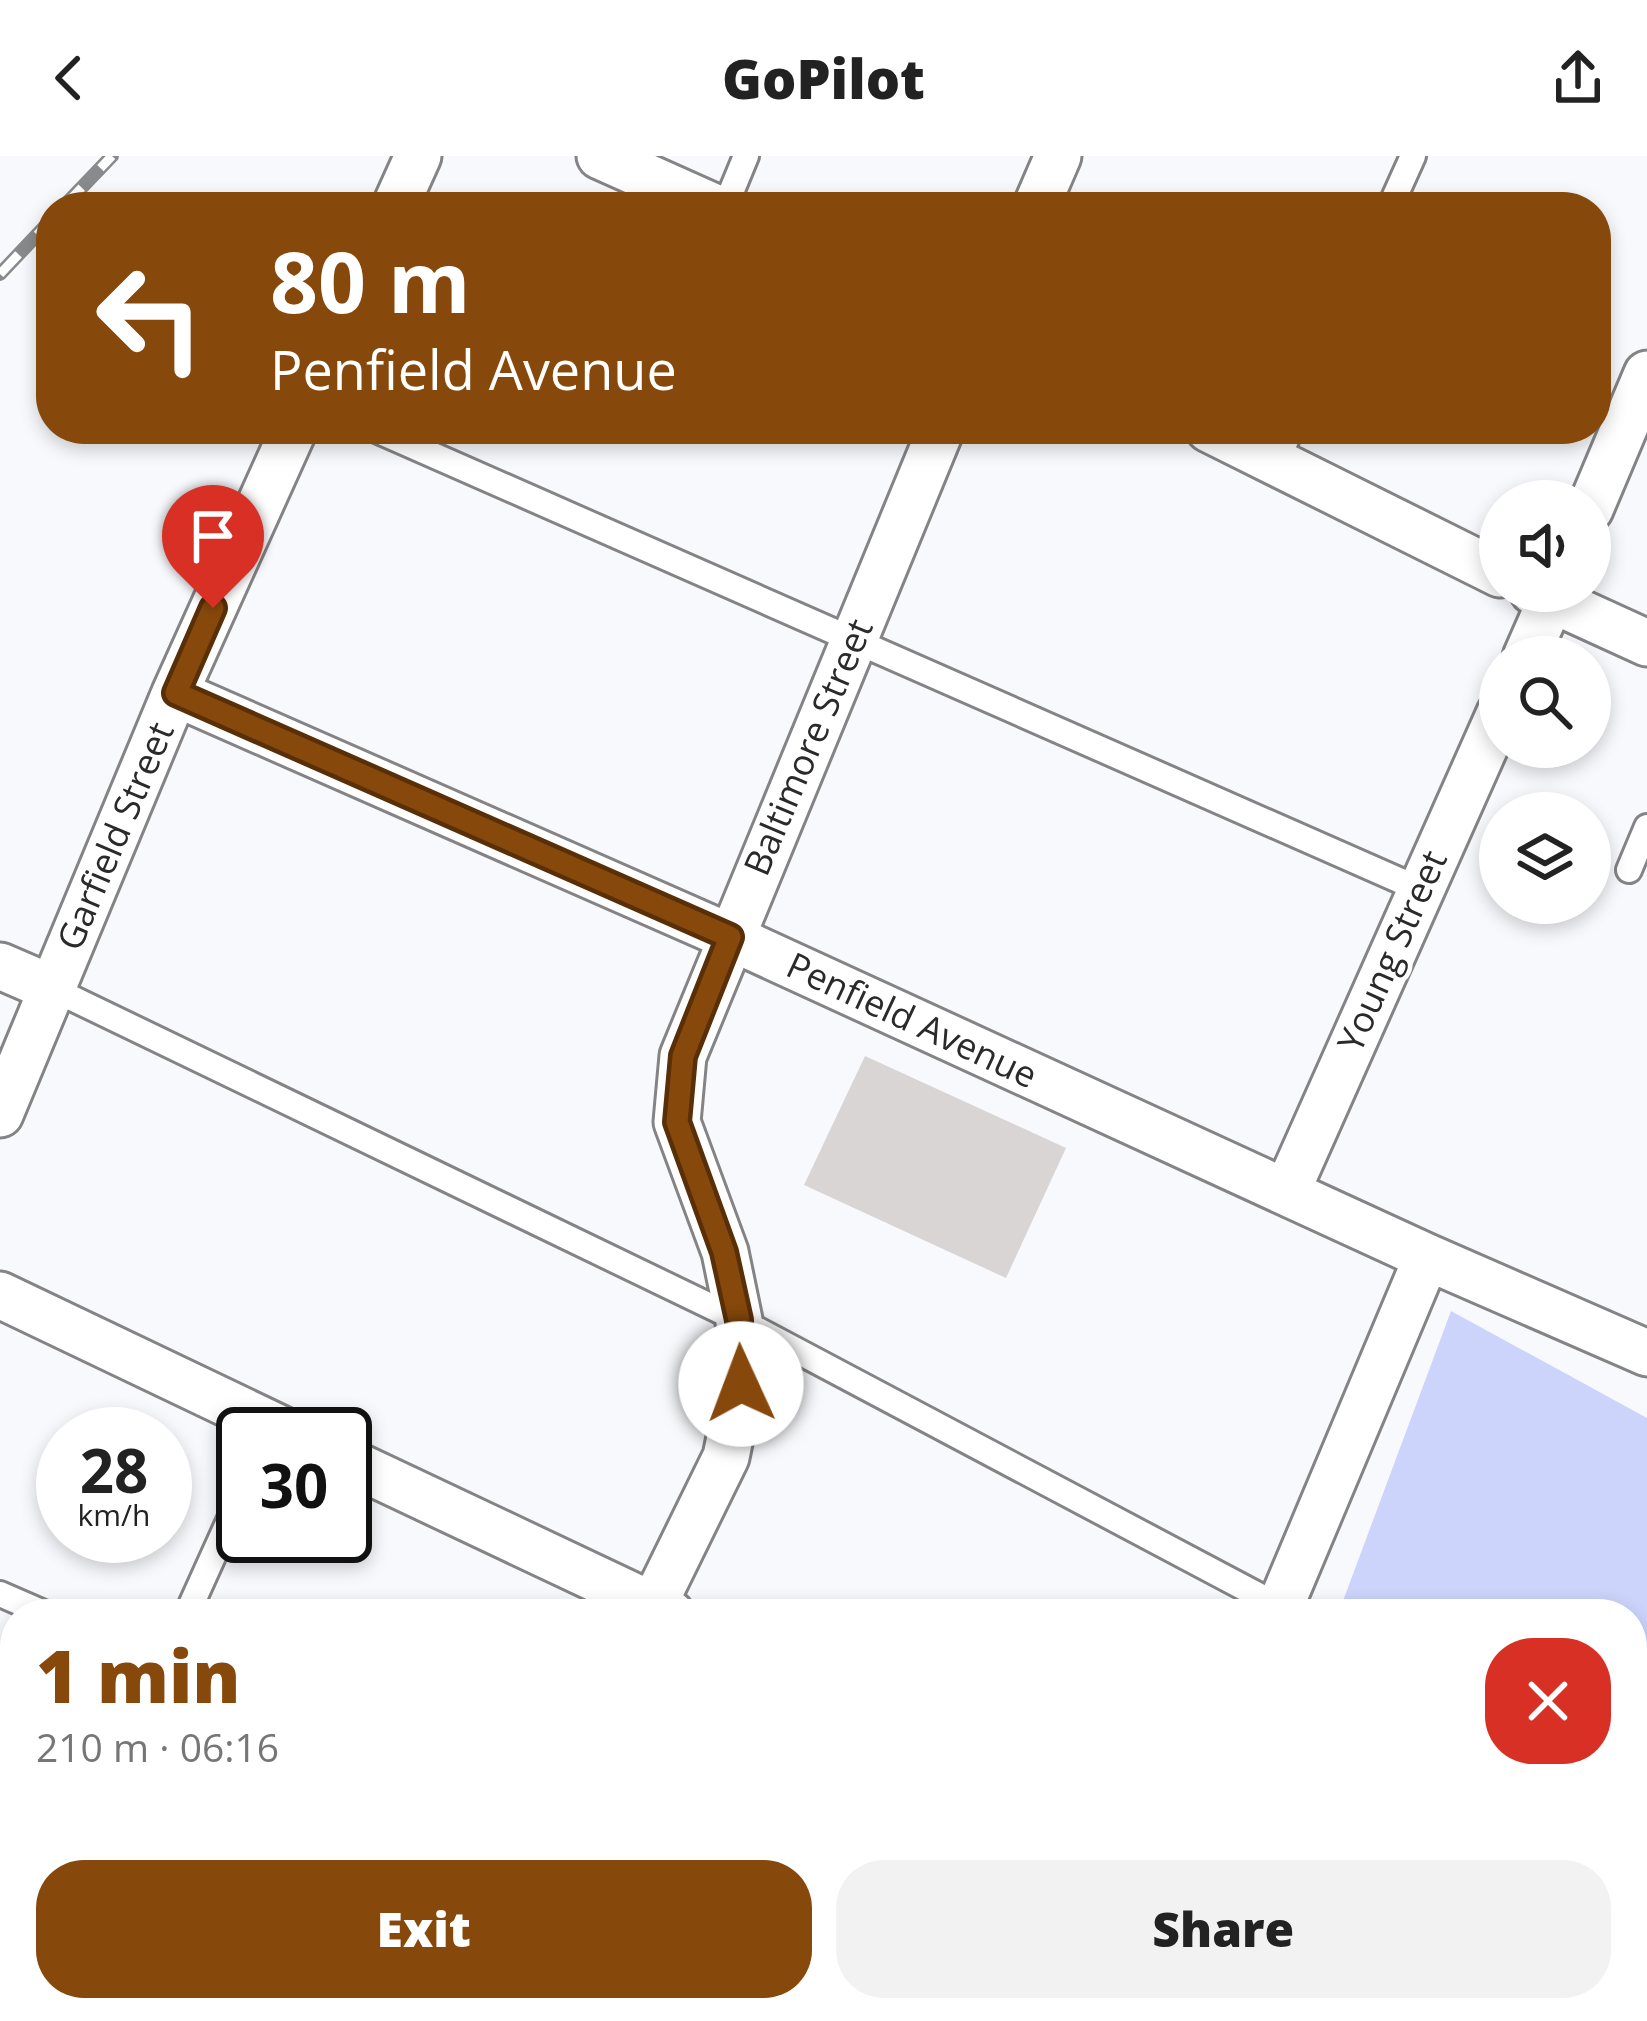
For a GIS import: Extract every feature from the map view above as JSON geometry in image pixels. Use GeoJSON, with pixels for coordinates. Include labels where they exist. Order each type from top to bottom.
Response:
{"type":"FeatureCollection","features":[{"type":"Feature","properties":{"kind":"street"},"geometry":{"type":"LineString","coordinates":[[402,192],[418,156]]}},
{"type":"Feature","properties":{"kind":"street"},"geometry":{"type":"LineString","coordinates":[[600,156],[680,192]]}},
{"type":"Feature","properties":{"kind":"street"},"geometry":{"type":"LineString","coordinates":[[1042,192],[1058,156]]}},
{"type":"Feature","properties":{"kind":"street"},"geometry":{"type":"LineString","coordinates":[[1602,480],[1647,374]]}},
{"type":"Feature","properties":{"kind":"street","name":"Garfield Street"},"geometry":{"type":"LineString","coordinates":[[0,1114],[176,693],[287,444]]}},
{"type":"Feature","properties":{"kind":"street","name":"Baltimore Street"},"geometry":{"type":"LineString","coordinates":[[662,1599],[726,1456],[741,1384],[739,1320],[724,1252],[677,1122],[683,1056],[934,444]]}},
{"type":"Feature","properties":{"kind":"street"},"geometry":{"type":"LineString","coordinates":[[1284,444],[1479,561]]}},
{"type":"Feature","properties":{"kind":"street"},"geometry":{"type":"LineString","coordinates":[[1584,612],[1647,643]]}},
{"type":"Feature","properties":{"kind":"street","name":"Penfield Avenue"},"geometry":{"type":"LineString","coordinates":[[176,693],[730,937],[1426,1257],[1647,1353]]}},
{"type":"Feature","properties":{"kind":"street","name":"Young Street"},"geometry":{"type":"LineString","coordinates":[[1287,1191],[1479,759]]}},
{"type":"Feature","properties":{"kind":"street"},"geometry":{"type":"LineString","coordinates":[[0,965],[51,988]]}},
{"type":"Feature","properties":{"kind":"street"},"geometry":{"type":"LineString","coordinates":[[1288,1599],[1426,1257]]}},
{"type":"Feature","properties":{"kind":"street"},"geometry":{"type":"LineString","coordinates":[[0,1295],[228,1407]]}},
{"type":"Feature","properties":{"kind":"street"},"geometry":{"type":"LineString","coordinates":[[372,1473],[632,1599]]}},
{"type":"Feature","properties":{"kind":"lane"},"geometry":{"type":"LineString","coordinates":[[730,192],[746,156]]}},
{"type":"Feature","properties":{"kind":"lane"},"geometry":{"type":"LineString","coordinates":[[1397,192],[1413,156]]}},
{"type":"Feature","properties":{"kind":"lane"},"geometry":{"type":"LineString","coordinates":[[408,444],[1419,889]]}},
{"type":"Feature","properties":{"kind":"lane"},"geometry":{"type":"LineString","coordinates":[[1629,870],[1647,827]]}},
{"type":"Feature","properties":{"kind":"lane"},"geometry":{"type":"LineString","coordinates":[[51,988],[739,1320],[1261,1599]]}},
{"type":"Feature","properties":{"kind":"lane"},"geometry":{"type":"LineString","coordinates":[[194,1599],[216,1550]]}},
{"type":"Feature","properties":{"kind":"shaded area"},"geometry":{"type":"Polygon","coordinates":[[[1451,1311],[1647,1418],[1647,1599],[1344,1599],[1451,1311]]]}},
{"type":"Feature","properties":{"kind":"building"},"geometry":{"type":"Polygon","coordinates":[[[865,1056],[1066,1148],[1006,1278],[804,1185],[865,1056]]]}},
{"type":"Feature","properties":{"kind":"railway"},"geometry":{"type":"LineString","coordinates":[[77,192],[112,156]]}},
{"type":"Feature","properties":{"kind":"railway"},"geometry":{"type":"LineString","coordinates":[[0,274],[36,236]]}},
{"type":"Feature","properties":{"kind":"route"},"geometry":{"type":"LineString","coordinates":[[213,608],[176,693],[730,937],[683,1056],[677,1122],[724,1252],[739,1320],[741,1384]]}}]}
